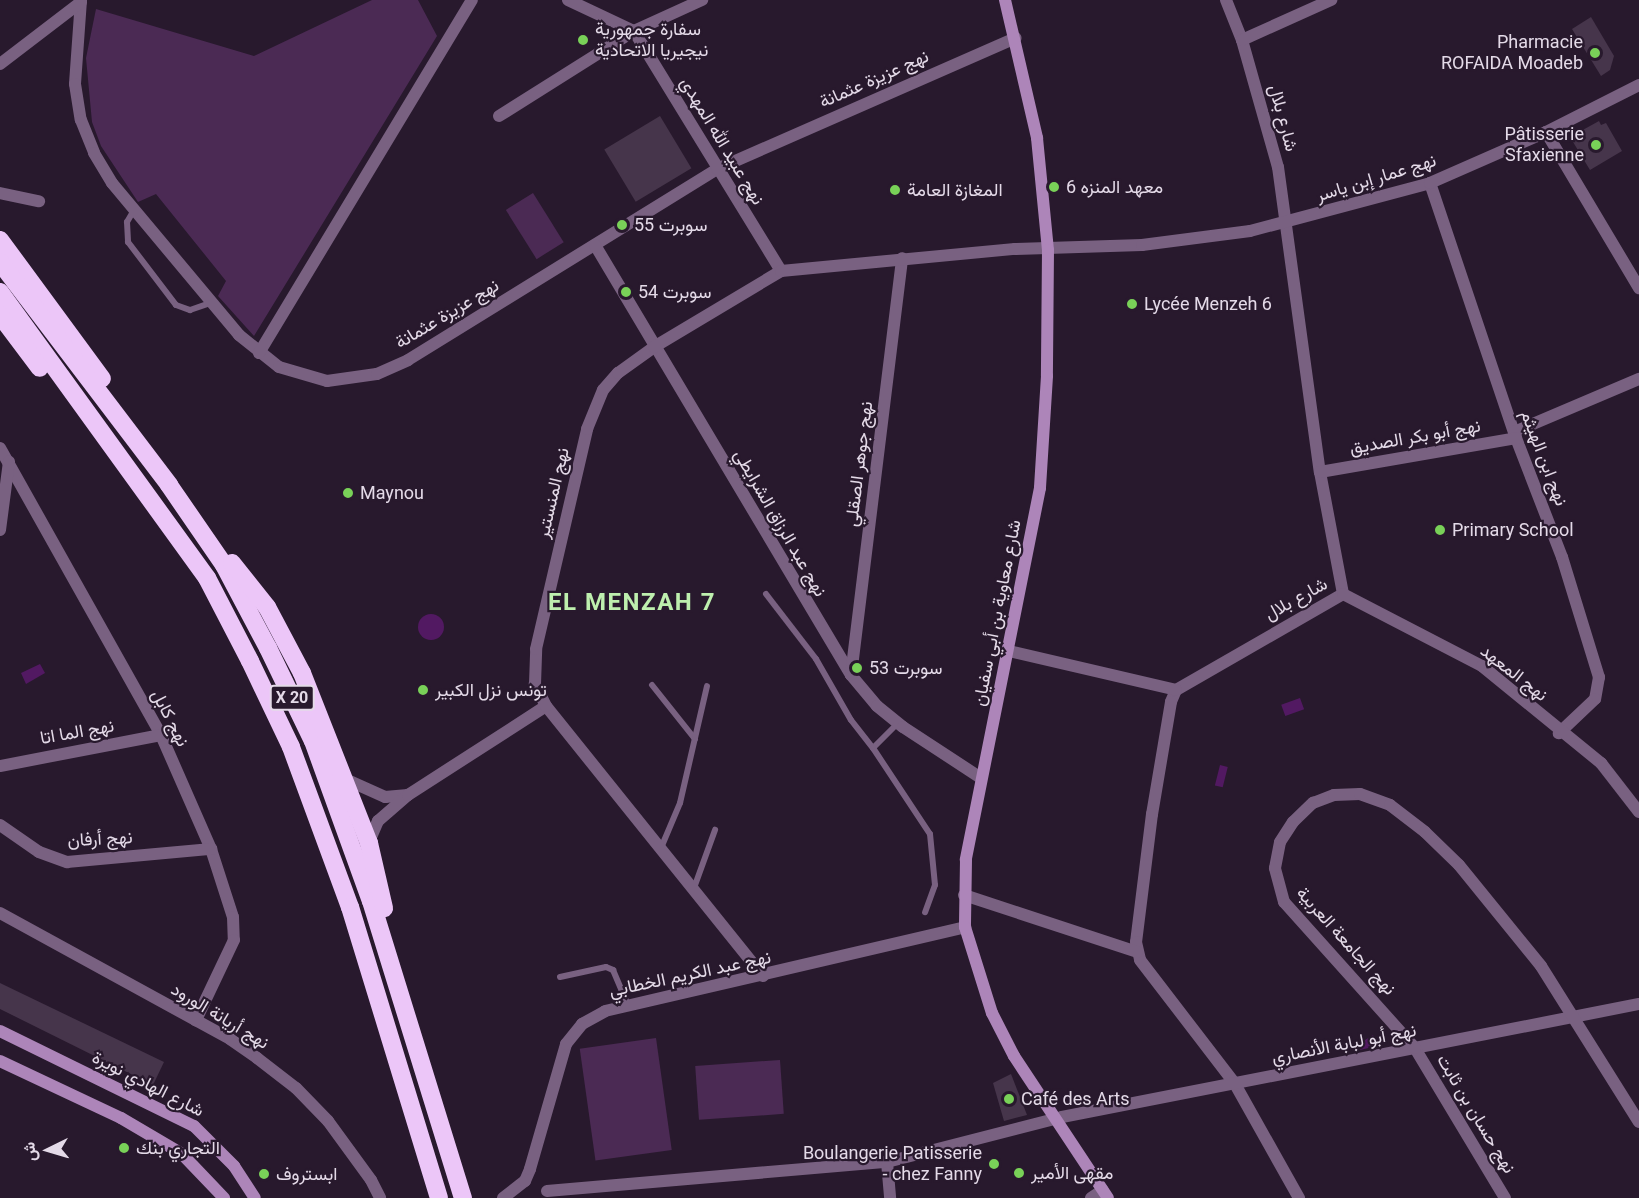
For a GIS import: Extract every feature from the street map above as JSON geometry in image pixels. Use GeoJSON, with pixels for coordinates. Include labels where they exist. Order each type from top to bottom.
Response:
{"type":"FeatureCollection","features":[{"type":"Feature","properties":{"kind":"highway"},"geometry":{"type":"LineString","coordinates":[[0,240],[84,350],[148,455]]}},
{"type":"Feature","properties":{"kind":"highway","name":"X 20"},"geometry":{"type":"LineString","coordinates":[[0,262],[148,455],[224,565],[313,741],[415,1035],[462,1197]]}},
{"type":"Feature","properties":{"kind":"highway","name":"X 20"},"geometry":{"type":"LineString","coordinates":[[0,292],[207,578],[291,747],[354,919],[439,1198]]}},
{"type":"Feature","properties":{"kind":"highway"},"geometry":{"type":"LineString","coordinates":[[0,315],[50,381],[127,466]]}},
{"type":"Feature","properties":{"kind":"highway"},"geometry":{"type":"LineString","coordinates":[[169,484],[267,607],[302,673],[369,843],[415,1035]]}},
{"type":"Feature","properties":{"kind":"main road","name":"شارع معاوية بن أبي سفيان"},"geometry":{"type":"LineString","coordinates":[[1005,0],[1016,38],[1037,138],[1048,250],[1047,376],[1040,488],[1009,651],[981,778],[964,895],[965,927],[992,1013],[1055,1119],[1105,1194]]}},
{"type":"Feature","properties":{"kind":"main road","name":"شارع الهادي نويرة"},"geometry":{"type":"LineString","coordinates":[[0,1031],[194,1126],[234,1166],[255,1198]]}},
{"type":"Feature","properties":{"kind":"main road"},"geometry":{"type":"LineString","coordinates":[[0,1061],[121,1119],[182,1154],[224,1198]]}},
{"type":"Feature","properties":{"kind":"street"},"geometry":{"type":"LineString","coordinates":[[259,353],[472,0]]}},
{"type":"Feature","properties":{"kind":"street"},"geometry":{"type":"LineString","coordinates":[[568,0],[634,31]]}},
{"type":"Feature","properties":{"kind":"street"},"geometry":{"type":"LineString","coordinates":[[499,116],[634,31],[702,0]]}},
{"type":"Feature","properties":{"kind":"street","name":"شارع بلال"},"geometry":{"type":"LineString","coordinates":[[1176,690],[1343,594],[1320,472],[1287,223],[1272,142],[1242,40],[1226,0]]}},
{"type":"Feature","properties":{"kind":"street"},"geometry":{"type":"LineString","coordinates":[[1242,40],[1331,0]]}},
{"type":"Feature","properties":{"kind":"street"},"geometry":{"type":"LineString","coordinates":[[0,64],[65,4],[81,1]]}},
{"type":"Feature","properties":{"kind":"street","name":"نهج عزيزة عثمانة"},"geometry":{"type":"LineString","coordinates":[[81,1],[75,84],[81,120],[94,153],[134,210],[210,303],[259,353],[279,367],[327,381],[377,374],[408,360],[717,168],[1016,38]]}},
{"type":"Feature","properties":{"kind":"street","name":"نهج عبيد الله المهدي"},"geometry":{"type":"LineString","coordinates":[[634,31],[781,271]]}},
{"type":"Feature","properties":{"kind":"street","name":"نهج عمار إبن ياسر"},"geometry":{"type":"LineString","coordinates":[[1048,250],[1142,245],[1287,223],[1430,183],[1546,132],[1639,85]]}},
{"type":"Feature","properties":{"kind":"street"},"geometry":{"type":"LineString","coordinates":[[1546,132],[1639,288]]}},
{"type":"Feature","properties":{"kind":"street","name":"نهج ابن الهيثم"},"geometry":{"type":"LineString","coordinates":[[1430,183],[1515,435],[1562,557],[1599,677],[1595,699],[1559,733]]}},
{"type":"Feature","properties":{"kind":"street"},"geometry":{"type":"LineString","coordinates":[[0,192],[39,201]]}},
{"type":"Feature","properties":{"kind":"street","name":"نهج عبد الرزاق الشرايطي"},"geometry":{"type":"LineString","coordinates":[[595,245],[851,675],[877,706],[898,723],[981,778]]}},
{"type":"Feature","properties":{"kind":"street","name":"نهج المنستير"},"geometry":{"type":"LineString","coordinates":[[763,976],[546,706],[535,684],[536,649],[593,408],[618,374],[654,347],[781,271],[1016,249],[1048,250]]}},
{"type":"Feature","properties":{"kind":"street","name":"نهج جوهر الصقلي"},"geometry":{"type":"LineString","coordinates":[[851,675],[903,258]]}},
{"type":"Feature","properties":{"kind":"street","name":"نهج أبو بكر الصديق"},"geometry":{"type":"LineString","coordinates":[[1320,472],[1515,435],[1639,379]]}},
{"type":"Feature","properties":{"kind":"street","name":"نهج كابل"},"geometry":{"type":"LineString","coordinates":[[0,448],[161,735],[211,849],[233,917],[234,940],[196,1020]]}},
{"type":"Feature","properties":{"kind":"street"},"geometry":{"type":"LineString","coordinates":[[0,530],[9,462]]}},
{"type":"Feature","properties":{"kind":"street","name":"نهج المعهد"},"geometry":{"type":"LineString","coordinates":[[1343,594],[1482,666],[1559,733],[1600,763],[1639,812]]}},
{"type":"Feature","properties":{"kind":"street"},"geometry":{"type":"LineString","coordinates":[[1009,651],[1176,690],[1171,702],[1152,814],[1136,932],[1137,952],[1235,1084],[1299,1198]]}},
{"type":"Feature","properties":{"kind":"street"},"geometry":{"type":"LineString","coordinates":[[369,843],[378,821],[408,795],[546,706]]}},
{"type":"Feature","properties":{"kind":"street","name":"نهج الما اتا"},"geometry":{"type":"LineString","coordinates":[[0,766],[161,735]]}},
{"type":"Feature","properties":{"kind":"street"},"geometry":{"type":"LineString","coordinates":[[343,778],[385,797],[408,795]]}},
{"type":"Feature","properties":{"kind":"street","name":"نهج الجامعة العربية"},"geometry":{"type":"LineString","coordinates":[[1415,1048],[1296,918],[1278,888],[1275,868],[1280,842],[1293,822],[1313,803],[1334,795],[1360,794],[1390,805],[1425,832],[1458,866],[1541,966],[1575,1016],[1639,1122]]}},
{"type":"Feature","properties":{"kind":"street","name":"نهج أرفان"},"geometry":{"type":"LineString","coordinates":[[0,825],[39,852],[67,862],[211,849]]}},
{"type":"Feature","properties":{"kind":"street"},"geometry":{"type":"LineString","coordinates":[[964,895],[1137,952]]}},
{"type":"Feature","properties":{"kind":"street","name":"نهج أريانة الورود"},"geometry":{"type":"LineString","coordinates":[[0,913],[230,1039],[296,1088],[334,1130],[371,1180],[380,1198]]}},
{"type":"Feature","properties":{"kind":"street","name":"نهج عبد الكريم الخطابي"},"geometry":{"type":"LineString","coordinates":[[502,1198],[520,1186],[530,1170],[566,1044],[573,1032],[605,1011],[763,976],[965,927]]}},
{"type":"Feature","properties":{"kind":"street","name":"نهج أبو لبابة الأنصاري"},"geometry":{"type":"LineString","coordinates":[[547,1191],[887,1162],[1055,1119],[1639,1004]]}},
{"type":"Feature","properties":{"kind":"street","name":"نهج حسان بن ثابت"},"geometry":{"type":"LineString","coordinates":[[1415,1048],[1505,1198]]}},
{"type":"Feature","properties":{"kind":"street"},"geometry":{"type":"LineString","coordinates":[[887,1162],[890,1198]]}},
{"type":"Feature","properties":{"kind":"street"},"geometry":{"type":"LineString","coordinates":[[1090,1198],[1105,1194]]}},
{"type":"Feature","properties":{"kind":"lane"},"geometry":{"type":"LineString","coordinates":[[134,210],[128,222],[128,242],[176,304],[190,310],[210,303]]}},
{"type":"Feature","properties":{"kind":"lane"},"geometry":{"type":"LineString","coordinates":[[766,594],[816,659],[851,720],[873,748],[930,834],[935,885],[925,912]]}},
{"type":"Feature","properties":{"kind":"lane"},"geometry":{"type":"LineString","coordinates":[[652,685],[695,739]]}},
{"type":"Feature","properties":{"kind":"lane"},"geometry":{"type":"LineString","coordinates":[[660,848],[680,803],[707,686]]}},
{"type":"Feature","properties":{"kind":"lane"},"geometry":{"type":"LineString","coordinates":[[873,748],[898,723]]}},
{"type":"Feature","properties":{"kind":"lane"},"geometry":{"type":"LineString","coordinates":[[693,889],[715,830]]}},
{"type":"Feature","properties":{"kind":"lane"},"geometry":{"type":"LineString","coordinates":[[560,976],[606,967],[612,970],[629,1006]]}},
{"type":"Feature","properties":{"kind":"shaded area"},"geometry":{"type":"Polygon","coordinates":[[[372,0],[418,0],[437,36],[254,336],[218,296],[226,281],[156,194],[138,202],[101,146],[92,122],[86,58],[96,9],[254,56],[372,0]]]}},
{"type":"Feature","properties":{"kind":"shaded area"},"geometry":{"type":"Polygon","coordinates":[[[533,193],[564,242],[537,259],[506,210],[533,193]]]}},
{"type":"Feature","properties":{"kind":"shaded area"},"geometry":{"type":"Polygon","coordinates":[[[431,614],[440,618],[444,627],[440,636],[431,640],[422,636],[418,627],[422,618],[431,614]]]}},
{"type":"Feature","properties":{"kind":"shaded area"},"geometry":{"type":"Polygon","coordinates":[[[40,664],[45,673],[26,684],[21,673],[40,664]]]}},
{"type":"Feature","properties":{"kind":"shaded area"},"geometry":{"type":"Polygon","coordinates":[[[1300,698],[1304,709],[1285,716],[1281,705],[1300,698]]]}},
{"type":"Feature","properties":{"kind":"shaded area"},"geometry":{"type":"Polygon","coordinates":[[[1220,765],[1228,767],[1223,787],[1215,785],[1220,765]]]}},
{"type":"Feature","properties":{"kind":"shaded area"},"geometry":{"type":"Polygon","coordinates":[[[1373,1035],[1377,1046],[1360,1050],[1359,1044],[1373,1035]]]}},
{"type":"Feature","properties":{"kind":"shaded area"},"geometry":{"type":"Polygon","coordinates":[[[656,1038],[672,1150],[595,1161],[580,1049],[656,1038]]]}},
{"type":"Feature","properties":{"kind":"shaded area"},"geometry":{"type":"Polygon","coordinates":[[[780,1060],[784,1114],[699,1120],[695,1066],[780,1060]]]}},
{"type":"Feature","properties":{"kind":"building"},"geometry":{"type":"Polygon","coordinates":[[[1591,17],[1614,56],[1610,70],[1601,76],[1572,29],[1591,17]]]}},
{"type":"Feature","properties":{"kind":"building"},"geometry":{"type":"Polygon","coordinates":[[[660,116],[691,168],[636,202],[604,149],[660,116]]]}},
{"type":"Feature","properties":{"kind":"building"},"geometry":{"type":"Polygon","coordinates":[[[1599,121],[1601,125],[1606,123],[1622,151],[1590,170],[1570,137],[1599,121]]]}},
{"type":"Feature","properties":{"kind":"building"},"geometry":{"type":"Polygon","coordinates":[[[0,983],[164,1062],[153,1085],[0,1009],[0,983]]]}},
{"type":"Feature","properties":{"kind":"building","name":"Café des Arts"},"geometry":{"type":"Polygon","coordinates":[[[1011,1074],[1027,1115],[1004,1121],[993,1083],[1011,1074]]]}},
{"type":"Feature","properties":{"kind":"place","name":"سفارة جمهورية نيجيريا الاتحادية"},"geometry":{"type":"Point","coordinates":[583,40]}},
{"type":"Feature","properties":{"kind":"place","name":"Pharmacie ROFAIDA Moadeb"},"geometry":{"type":"Point","coordinates":[1595,53]}},
{"type":"Feature","properties":{"kind":"place","name":"Pâtisserie Sfaxienne"},"geometry":{"type":"Point","coordinates":[1596,145]}},
{"type":"Feature","properties":{"kind":"place","name":"معهد المنزه 6"},"geometry":{"type":"Point","coordinates":[1054,187]}},
{"type":"Feature","properties":{"kind":"place","name":"المغازة العامة"},"geometry":{"type":"Point","coordinates":[895,190]}},
{"type":"Feature","properties":{"kind":"place","name":"سوبرت 55"},"geometry":{"type":"Point","coordinates":[622,225]}},
{"type":"Feature","properties":{"kind":"place","name":"سوبرت 54"},"geometry":{"type":"Point","coordinates":[626,292]}},
{"type":"Feature","properties":{"kind":"place","name":"Lycée Menzeh 6"},"geometry":{"type":"Point","coordinates":[1132,304]}},
{"type":"Feature","properties":{"kind":"place","name":"Maynou"},"geometry":{"type":"Point","coordinates":[348,493]}},
{"type":"Feature","properties":{"kind":"place","name":"Primary School"},"geometry":{"type":"Point","coordinates":[1440,530]}},
{"type":"Feature","properties":{"kind":"place","name":"سوبرت 53"},"geometry":{"type":"Point","coordinates":[857,668]}},
{"type":"Feature","properties":{"kind":"place","name":"تونس نزل الكبير"},"geometry":{"type":"Point","coordinates":[423,690]}},
{"type":"Feature","properties":{"kind":"place","name":"Café des Arts"},"geometry":{"type":"Point","coordinates":[1009,1099]}},
{"type":"Feature","properties":{"kind":"place","name":"التجاري بنك"},"geometry":{"type":"Point","coordinates":[124,1148]}},
{"type":"Feature","properties":{"kind":"place","name":"Boulangerie Patisserie - chez Fanny"},"geometry":{"type":"Point","coordinates":[994,1164]}},
{"type":"Feature","properties":{"kind":"place","name":"مقهى الأمير"},"geometry":{"type":"Point","coordinates":[1019,1173]}},
{"type":"Feature","properties":{"kind":"place","name":"ابستروف"},"geometry":{"type":"Point","coordinates":[264,1174]}},
{"type":"Feature","properties":{"kind":"district","name":"EL MENZAH 7"},"geometry":{"type":"Point","coordinates":[632,603]}}]}
